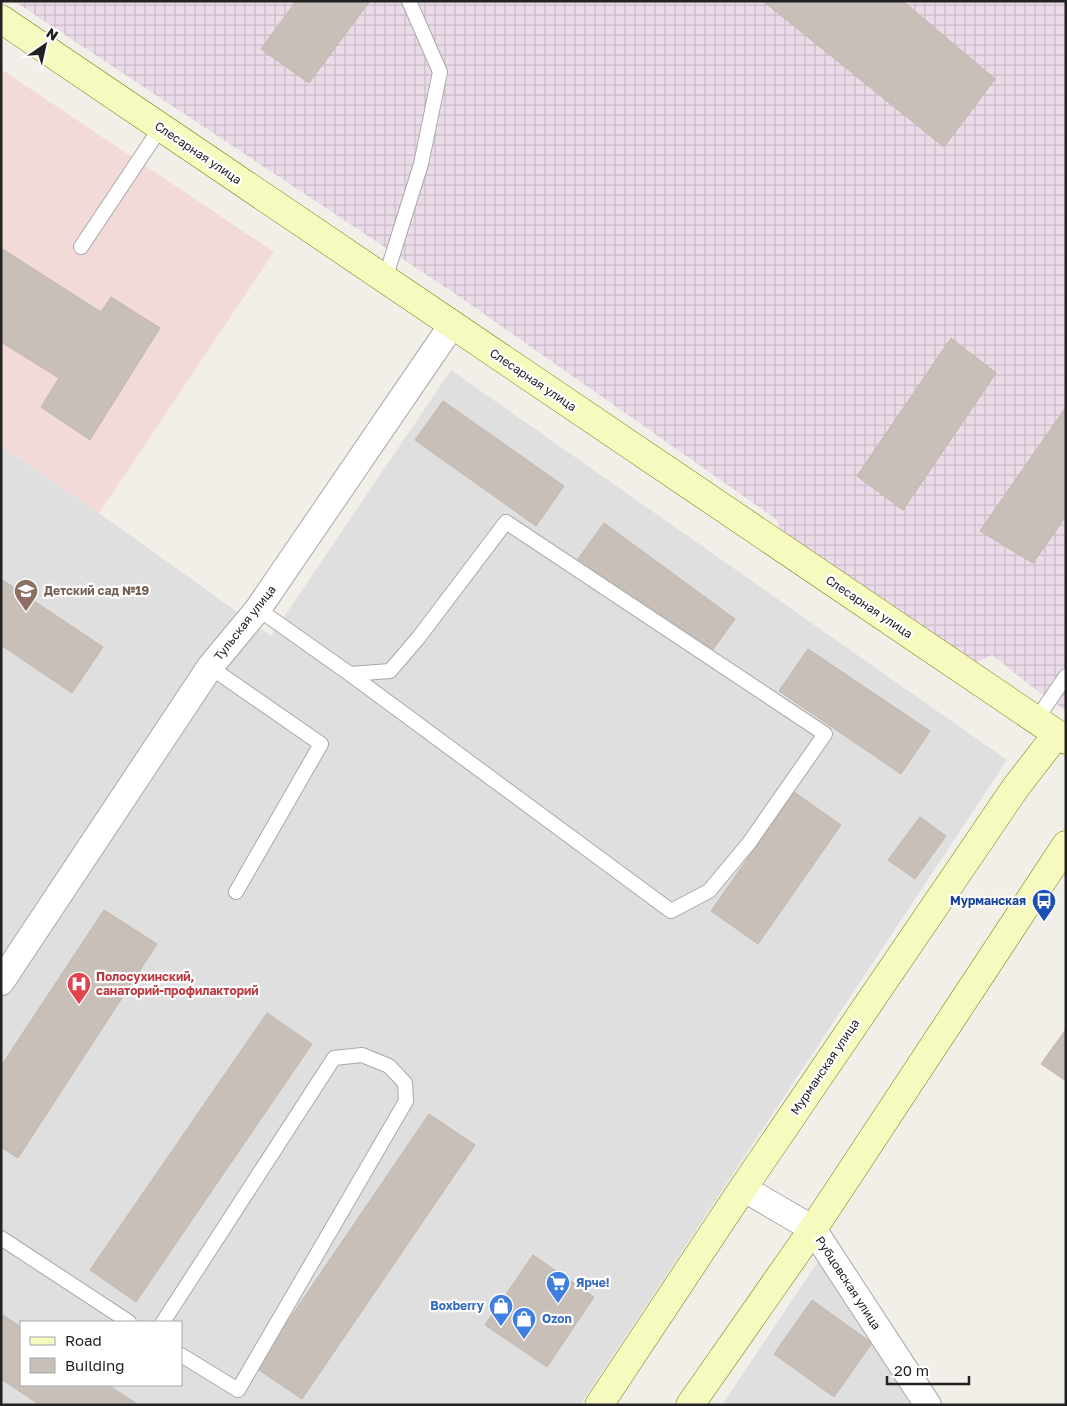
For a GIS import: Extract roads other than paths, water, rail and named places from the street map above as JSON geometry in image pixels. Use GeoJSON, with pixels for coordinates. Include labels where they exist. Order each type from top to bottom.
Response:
{"type":"FeatureCollection","features":[{"type":"Feature","properties":{"kind":"main road","name":"Слесарная улица"},"geometry":{"type":"LineString","coordinates":[[1,19],[1053,731]]}},
{"type":"Feature","properties":{"kind":"main road","name":"Мурманская улица"},"geometry":{"type":"LineString","coordinates":[[599,1405],[743,1188],[1053,731]]}},
{"type":"Feature","properties":{"kind":"main road"},"geometry":{"type":"LineString","coordinates":[[690,1405],[813,1229],[1066,845]]}},
{"type":"Feature","properties":{"kind":"street","name":"Тульская улица"},"geometry":{"type":"LineString","coordinates":[[210,667],[258,609],[452,325]]}},
{"type":"Feature","properties":{"kind":"street"},"geometry":{"type":"LineString","coordinates":[[1,982],[210,667]]}},
{"type":"Feature","properties":{"kind":"street","name":"Рубцовская улица"},"geometry":{"type":"LineString","coordinates":[[743,1188],[813,1229],[928,1405]]}},
{"type":"Feature","properties":{"kind":"lane"},"geometry":{"type":"LineString","coordinates":[[385,279],[421,164],[440,72],[409,1]]}},
{"type":"Feature","properties":{"kind":"lane"},"geometry":{"type":"LineString","coordinates":[[81,247],[161,128]]}},
{"type":"Feature","properties":{"kind":"lane"},"geometry":{"type":"LineString","coordinates":[[258,609],[350,674],[671,911],[709,892],[749,843],[825,734],[506,522],[419,637],[390,671],[350,674]]}},
{"type":"Feature","properties":{"kind":"lane","name":"Тульская улица"},"geometry":{"type":"LineString","coordinates":[[210,667],[321,744],[236,892]]}},
{"type":"Feature","properties":{"kind":"lane"},"geometry":{"type":"LineString","coordinates":[[1053,731],[1066,676]]}},
{"type":"Feature","properties":{"kind":"lane"},"geometry":{"type":"LineString","coordinates":[[164,1321],[334,1058],[362,1054],[389,1066],[405,1083],[406,1102],[238,1390],[182,1356]]}},
{"type":"Feature","properties":{"kind":"lane"},"geometry":{"type":"LineString","coordinates":[[1,1238],[127,1321]]}},
{"type":"Feature","properties":{"kind":"place","name":"Детский сад №19"},"geometry":{"type":"Point","coordinates":[26,612]}},
{"type":"Feature","properties":{"kind":"place","name":"Мурманская"},"geometry":{"type":"Point","coordinates":[1044,922]}},
{"type":"Feature","properties":{"kind":"place","name":"Полосухинский, санаторий-профилакторий"},"geometry":{"type":"Point","coordinates":[79,1005]}},
{"type":"Feature","properties":{"kind":"place","name":"Ярче!"},"geometry":{"type":"Point","coordinates":[558,1304]}},
{"type":"Feature","properties":{"kind":"place","name":"Boxberry"},"geometry":{"type":"Point","coordinates":[501,1327]}},
{"type":"Feature","properties":{"kind":"place","name":"Ozon"},"geometry":{"type":"Point","coordinates":[524,1340]}}]}
